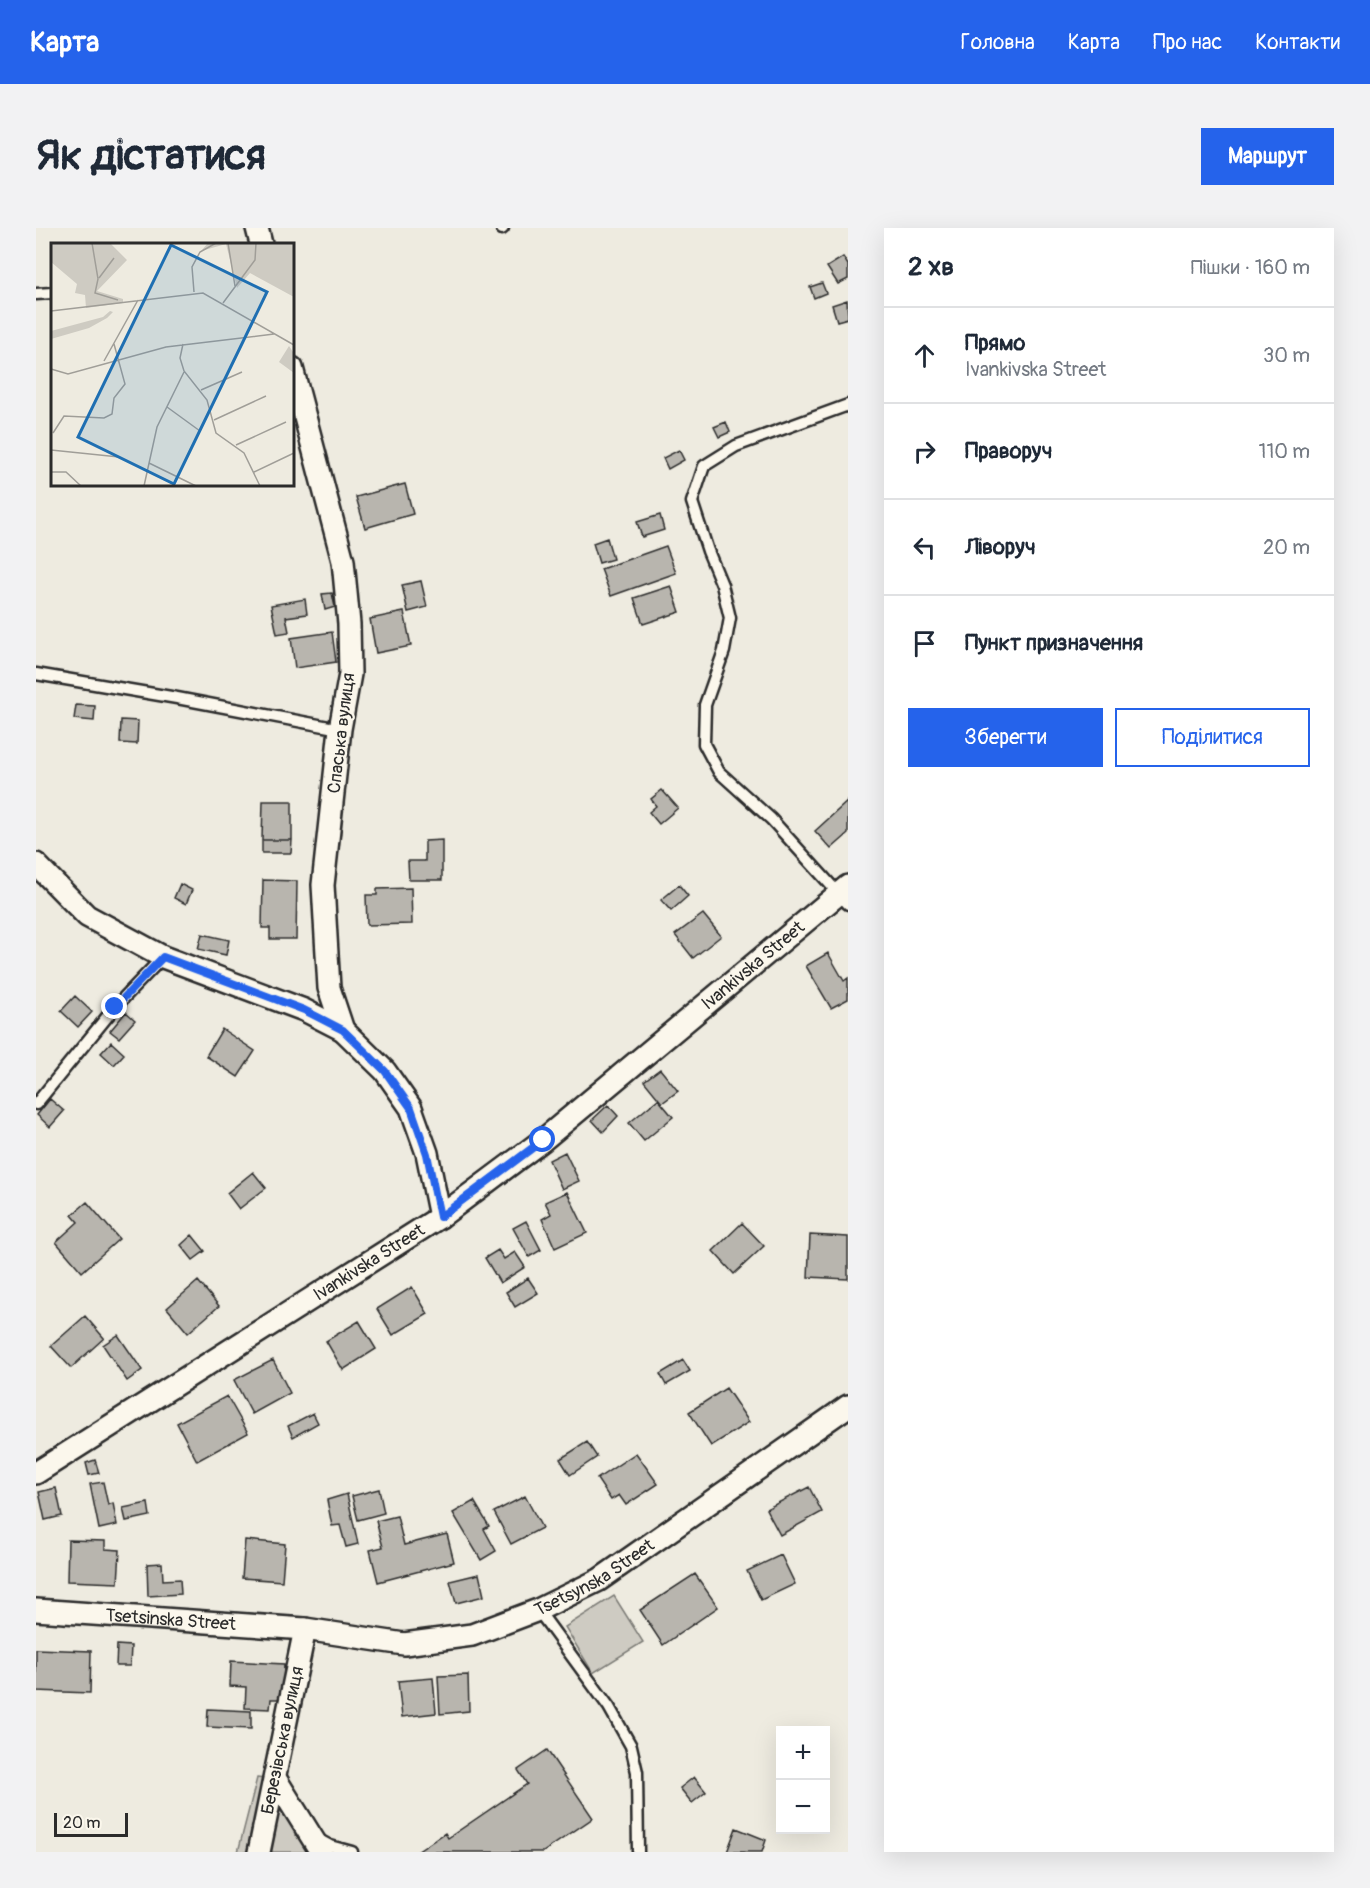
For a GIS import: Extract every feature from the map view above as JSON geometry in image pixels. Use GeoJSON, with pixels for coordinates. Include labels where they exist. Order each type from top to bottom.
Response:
{"type":"FeatureCollection","features":[{"type":"Feature","properties":{"kind":"street"},"geometry":{"type":"LineString","coordinates":[[257,228],[261,243]]}},
{"type":"Feature","properties":{"kind":"street","name":"Спаська вулиця"},"geometry":{"type":"LineString","coordinates":[[294,376],[343,561],[349,624],[350,674],[340,729],[323,885],[329,987],[343,1030]]}},
{"type":"Feature","properties":{"kind":"street"},"geometry":{"type":"LineString","coordinates":[[36,864],[87,916],[163,957],[304,1010],[343,1030],[385,1071],[411,1108],[427,1154],[440,1217]]}},
{"type":"Feature","properties":{"kind":"street","name":"Ivankivska Street"},"geometry":{"type":"LineString","coordinates":[[36,1473],[440,1217],[543,1140],[845,895]]}},
{"type":"Feature","properties":{"kind":"street","name":"Tsetsynska Street"},"geometry":{"type":"LineString","coordinates":[[304,1629],[404,1644],[472,1635],[538,1610],[599,1580],[848,1406]]}},
{"type":"Feature","properties":{"kind":"street","name":"Tsetsinska Street"},"geometry":{"type":"LineString","coordinates":[[36,1610],[304,1629]]}},
{"type":"Feature","properties":{"kind":"street","name":"Березівська вулиця"},"geometry":{"type":"LineString","coordinates":[[259,1852],[304,1629]]}},
{"type":"Feature","properties":{"kind":"street"},"geometry":{"type":"LineString","coordinates":[[275,1778],[321,1852]]}},
{"type":"Feature","properties":{"kind":"lane"},"geometry":{"type":"LineString","coordinates":[[36,294],[51,293]]}},
{"type":"Feature","properties":{"kind":"lane"},"geometry":{"type":"LineString","coordinates":[[845,895],[771,819],[719,772],[704,744],[705,705],[724,651],[730,618],[722,585],[692,502],[704,466],[736,446],[848,405]]}},
{"type":"Feature","properties":{"kind":"lane"},"geometry":{"type":"LineString","coordinates":[[36,674],[340,729]]}},
{"type":"Feature","properties":{"kind":"lane"},"geometry":{"type":"LineString","coordinates":[[36,1104],[115,1007],[163,957]]}},
{"type":"Feature","properties":{"kind":"lane"},"geometry":{"type":"LineString","coordinates":[[538,1610],[609,1707],[631,1746],[637,1772],[638,1852]]}},
{"type":"Feature","properties":{"kind":"lane"},"geometry":{"type":"LineString","coordinates":[[309,1834],[330,1846],[352,1852]]}},
{"type":"Feature","properties":{"kind":"shaded area"},"geometry":{"type":"Polygon","coordinates":[[[614,1596],[643,1642],[593,1673],[565,1627],[614,1596]]]}},
{"type":"Feature","properties":{"kind":"shaded area"},"geometry":{"type":"Polygon","coordinates":[[[257,1778],[290,1782],[331,1852],[238,1852],[257,1778]]]}},
{"type":"Feature","properties":{"kind":"building"},"geometry":{"type":"Polygon","coordinates":[[[843,257],[848,265],[848,279],[838,284],[827,267],[843,257]]]}},
{"type":"Feature","properties":{"kind":"building"},"geometry":{"type":"Polygon","coordinates":[[[822,283],[826,293],[814,298],[810,287],[822,283]]]}},
{"type":"Feature","properties":{"kind":"building"},"geometry":{"type":"Polygon","coordinates":[[[847,300],[848,318],[837,321],[832,305],[847,300]]]}},
{"type":"Feature","properties":{"kind":"building"},"geometry":{"type":"Polygon","coordinates":[[[726,422],[730,432],[719,437],[714,427],[726,422]]]}},
{"type":"Feature","properties":{"kind":"building"},"geometry":{"type":"Polygon","coordinates":[[[679,450],[684,460],[668,469],[663,458],[679,450]]]}},
{"type":"Feature","properties":{"kind":"building"},"geometry":{"type":"Polygon","coordinates":[[[405,484],[413,514],[365,528],[356,497],[405,484]]]}},
{"type":"Feature","properties":{"kind":"building"},"geometry":{"type":"Polygon","coordinates":[[[660,515],[664,530],[642,537],[637,522],[660,515]]]}},
{"type":"Feature","properties":{"kind":"building"},"geometry":{"type":"Polygon","coordinates":[[[607,538],[613,559],[599,563],[593,543],[607,538]]]}},
{"type":"Feature","properties":{"kind":"building"},"geometry":{"type":"Polygon","coordinates":[[[666,546],[676,573],[611,596],[601,569],[666,546]]]}},
{"type":"Feature","properties":{"kind":"building"},"geometry":{"type":"Polygon","coordinates":[[[421,581],[427,607],[408,612],[402,585],[421,581]]]}},
{"type":"Feature","properties":{"kind":"building"},"geometry":{"type":"Polygon","coordinates":[[[671,586],[680,612],[643,624],[634,598],[671,586]]]}},
{"type":"Feature","properties":{"kind":"building"},"geometry":{"type":"Polygon","coordinates":[[[332,593],[335,607],[325,610],[322,594],[332,593]]]}},
{"type":"Feature","properties":{"kind":"building"},"geometry":{"type":"Polygon","coordinates":[[[305,599],[307,614],[286,617],[289,632],[277,634],[271,605],[305,599]]]}},
{"type":"Feature","properties":{"kind":"building"},"geometry":{"type":"Polygon","coordinates":[[[404,612],[411,646],[376,653],[370,619],[404,612]]]}},
{"type":"Feature","properties":{"kind":"building"},"geometry":{"type":"Polygon","coordinates":[[[332,632],[336,662],[295,668],[291,638],[332,632]]]}},
{"type":"Feature","properties":{"kind":"building"},"geometry":{"type":"Polygon","coordinates":[[[76,705],[95,706],[94,721],[74,719],[76,705]]]}},
{"type":"Feature","properties":{"kind":"building"},"geometry":{"type":"Polygon","coordinates":[[[121,720],[138,721],[137,744],[120,743],[121,720]]]}},
{"type":"Feature","properties":{"kind":"building"},"geometry":{"type":"Polygon","coordinates":[[[662,790],[678,808],[659,824],[649,812],[656,806],[651,799],[662,790]]]}},
{"type":"Feature","properties":{"kind":"building"},"geometry":{"type":"Polygon","coordinates":[[[263,801],[292,801],[292,840],[262,840],[263,801]]]}},
{"type":"Feature","properties":{"kind":"building"},"geometry":{"type":"Polygon","coordinates":[[[848,801],[848,834],[831,849],[815,831],[848,801]]]}},
{"type":"Feature","properties":{"kind":"building"},"geometry":{"type":"Polygon","coordinates":[[[262,840],[292,840],[291,853],[262,853],[262,840]]]}},
{"type":"Feature","properties":{"kind":"building"},"geometry":{"type":"Polygon","coordinates":[[[442,840],[442,880],[409,880],[408,861],[425,861],[425,841],[442,840]]]}},
{"type":"Feature","properties":{"kind":"building"},"geometry":{"type":"Polygon","coordinates":[[[263,880],[297,881],[296,939],[270,939],[270,928],[262,928],[263,880]]]}},
{"type":"Feature","properties":{"kind":"building"},"geometry":{"type":"Polygon","coordinates":[[[180,884],[192,890],[186,904],[174,898],[180,884]]]}},
{"type":"Feature","properties":{"kind":"building"},"geometry":{"type":"Polygon","coordinates":[[[679,885],[688,896],[671,911],[661,900],[679,885]]]}},
{"type":"Feature","properties":{"kind":"building"},"geometry":{"type":"Polygon","coordinates":[[[411,888],[412,924],[367,925],[366,895],[377,895],[377,889],[411,888]]]}},
{"type":"Feature","properties":{"kind":"building"},"geometry":{"type":"Polygon","coordinates":[[[703,914],[721,936],[693,958],[675,935],[703,914]]]}},
{"type":"Feature","properties":{"kind":"building"},"geometry":{"type":"Polygon","coordinates":[[[202,934],[229,940],[226,955],[198,949],[202,934]]]}},
{"type":"Feature","properties":{"kind":"building"},"geometry":{"type":"Polygon","coordinates":[[[828,953],[844,981],[848,978],[848,999],[831,1008],[806,966],[828,953]]]}},
{"type":"Feature","properties":{"kind":"building"},"geometry":{"type":"Polygon","coordinates":[[[75,996],[92,1012],[78,1027],[61,1011],[75,996]]]}},
{"type":"Feature","properties":{"kind":"building"},"geometry":{"type":"Polygon","coordinates":[[[126,1012],[135,1020],[119,1038],[110,1031],[126,1012]]]}},
{"type":"Feature","properties":{"kind":"building"},"geometry":{"type":"Polygon","coordinates":[[[222,1029],[255,1051],[238,1077],[206,1056],[222,1029]]]}},
{"type":"Feature","properties":{"kind":"building"},"geometry":{"type":"Polygon","coordinates":[[[111,1042],[124,1054],[114,1065],[101,1053],[111,1042]]]}},
{"type":"Feature","properties":{"kind":"building"},"geometry":{"type":"Polygon","coordinates":[[[660,1069],[678,1091],[662,1103],[644,1081],[660,1069]]]}},
{"type":"Feature","properties":{"kind":"building"},"geometry":{"type":"Polygon","coordinates":[[[50,1099],[64,1111],[50,1127],[37,1115],[50,1099]]]}},
{"type":"Feature","properties":{"kind":"building"},"geometry":{"type":"Polygon","coordinates":[[[658,1099],[673,1117],[644,1141],[629,1123],[658,1099]]]}},
{"type":"Feature","properties":{"kind":"building"},"geometry":{"type":"Polygon","coordinates":[[[608,1105],[618,1116],[603,1132],[592,1120],[608,1105]]]}},
{"type":"Feature","properties":{"kind":"building"},"geometry":{"type":"Polygon","coordinates":[[[565,1152],[579,1181],[562,1189],[549,1160],[565,1152]]]}},
{"type":"Feature","properties":{"kind":"building"},"geometry":{"type":"Polygon","coordinates":[[[253,1172],[266,1188],[239,1209],[227,1193],[253,1172]]]}},
{"type":"Feature","properties":{"kind":"building"},"geometry":{"type":"Polygon","coordinates":[[[567,1192],[587,1233],[555,1248],[542,1219],[551,1214],[545,1202],[567,1192]]]}},
{"type":"Feature","properties":{"kind":"building"},"geometry":{"type":"Polygon","coordinates":[[[87,1202],[119,1239],[82,1272],[56,1242],[78,1222],[72,1215],[87,1202]]]}},
{"type":"Feature","properties":{"kind":"building"},"geometry":{"type":"Polygon","coordinates":[[[526,1221],[541,1250],[529,1257],[513,1228],[526,1221]]]}},
{"type":"Feature","properties":{"kind":"building"},"geometry":{"type":"Polygon","coordinates":[[[742,1223],[764,1246],[734,1274],[713,1251],[742,1223]]]}},
{"type":"Feature","properties":{"kind":"building"},"geometry":{"type":"Polygon","coordinates":[[[192,1235],[205,1251],[193,1260],[181,1245],[192,1235]]]}},
{"type":"Feature","properties":{"kind":"building"},"geometry":{"type":"Polygon","coordinates":[[[810,1235],[848,1237],[848,1279],[808,1277],[810,1235]]]}},
{"type":"Feature","properties":{"kind":"building"},"geometry":{"type":"Polygon","coordinates":[[[498,1250],[504,1259],[515,1252],[525,1267],[500,1283],[485,1258],[498,1250]]]}},
{"type":"Feature","properties":{"kind":"building"},"geometry":{"type":"Polygon","coordinates":[[[528,1278],[538,1293],[515,1307],[506,1292],[528,1278]]]}},
{"type":"Feature","properties":{"kind":"building"},"geometry":{"type":"Polygon","coordinates":[[[198,1281],[219,1306],[188,1333],[167,1308],[198,1281]]]}},
{"type":"Feature","properties":{"kind":"building"},"geometry":{"type":"Polygon","coordinates":[[[412,1287],[428,1314],[393,1335],[377,1309],[412,1287]]]}},
{"type":"Feature","properties":{"kind":"building"},"geometry":{"type":"Polygon","coordinates":[[[85,1316],[104,1338],[71,1368],[51,1346],[85,1316]]]}},
{"type":"Feature","properties":{"kind":"building"},"geometry":{"type":"Polygon","coordinates":[[[359,1321],[376,1349],[343,1370],[326,1341],[359,1321]]]}},
{"type":"Feature","properties":{"kind":"building"},"geometry":{"type":"Polygon","coordinates":[[[118,1335],[142,1370],[127,1381],[103,1345],[118,1335]]]}},
{"type":"Feature","properties":{"kind":"building"},"geometry":{"type":"Polygon","coordinates":[[[273,1360],[290,1393],[252,1414],[234,1380],[273,1360]]]}},
{"type":"Feature","properties":{"kind":"building"},"geometry":{"type":"Polygon","coordinates":[[[683,1360],[690,1371],[666,1385],[660,1374],[683,1360]]]}},
{"type":"Feature","properties":{"kind":"building"},"geometry":{"type":"Polygon","coordinates":[[[726,1388],[749,1422],[711,1446],[689,1412],[726,1388]]]}},
{"type":"Feature","properties":{"kind":"building"},"geometry":{"type":"Polygon","coordinates":[[[227,1396],[248,1433],[197,1461],[177,1423],[227,1396]]]}},
{"type":"Feature","properties":{"kind":"building"},"geometry":{"type":"Polygon","coordinates":[[[313,1413],[318,1423],[293,1437],[288,1426],[313,1413]]]}},
{"type":"Feature","properties":{"kind":"building"},"geometry":{"type":"Polygon","coordinates":[[[587,1442],[597,1457],[570,1475],[560,1459],[587,1442]]]}},
{"type":"Feature","properties":{"kind":"building"},"geometry":{"type":"Polygon","coordinates":[[[636,1453],[658,1484],[626,1505],[619,1495],[611,1500],[597,1479],[636,1453]]]}},
{"type":"Feature","properties":{"kind":"building"},"geometry":{"type":"Polygon","coordinates":[[[95,1460],[99,1473],[89,1475],[86,1463],[95,1460]]]}},
{"type":"Feature","properties":{"kind":"building"},"geometry":{"type":"Polygon","coordinates":[[[103,1482],[108,1505],[113,1503],[117,1525],[99,1529],[90,1484],[103,1482]]]}},
{"type":"Feature","properties":{"kind":"building"},"geometry":{"type":"Polygon","coordinates":[[[809,1487],[822,1512],[780,1535],[766,1509],[809,1487]]]}},
{"type":"Feature","properties":{"kind":"building"},"geometry":{"type":"Polygon","coordinates":[[[56,1488],[62,1516],[45,1520],[39,1492],[56,1488]]]}},
{"type":"Feature","properties":{"kind":"building"},"geometry":{"type":"Polygon","coordinates":[[[379,1489],[384,1513],[358,1520],[352,1496],[379,1489]]]}},
{"type":"Feature","properties":{"kind":"building"},"geometry":{"type":"Polygon","coordinates":[[[347,1494],[358,1544],[346,1547],[340,1525],[332,1526],[327,1500],[347,1494]]]}},
{"type":"Feature","properties":{"kind":"building"},"geometry":{"type":"Polygon","coordinates":[[[525,1496],[542,1528],[511,1544],[494,1512],[525,1496]]]}},
{"type":"Feature","properties":{"kind":"building"},"geometry":{"type":"Polygon","coordinates":[[[474,1501],[489,1526],[484,1529],[496,1551],[481,1560],[453,1513],[474,1501]]]}},
{"type":"Feature","properties":{"kind":"building"},"geometry":{"type":"Polygon","coordinates":[[[148,1503],[150,1516],[126,1521],[123,1508],[148,1503]]]}},
{"type":"Feature","properties":{"kind":"building"},"geometry":{"type":"Polygon","coordinates":[[[397,1516],[404,1545],[447,1534],[454,1562],[378,1582],[370,1550],[383,1547],[376,1521],[397,1516]]]}},
{"type":"Feature","properties":{"kind":"building"},"geometry":{"type":"Polygon","coordinates":[[[68,1540],[105,1541],[105,1549],[120,1550],[118,1583],[67,1581],[68,1540]]]}},
{"type":"Feature","properties":{"kind":"building"},"geometry":{"type":"Polygon","coordinates":[[[245,1540],[285,1544],[282,1581],[242,1578],[245,1540]]]}},
{"type":"Feature","properties":{"kind":"building"},"geometry":{"type":"Polygon","coordinates":[[[781,1555],[795,1584],[761,1600],[747,1571],[781,1555]]]}},
{"type":"Feature","properties":{"kind":"building"},"geometry":{"type":"Polygon","coordinates":[[[162,1563],[163,1580],[180,1579],[181,1594],[148,1596],[147,1564],[162,1563]]]}},
{"type":"Feature","properties":{"kind":"building"},"geometry":{"type":"Polygon","coordinates":[[[479,1574],[484,1596],[456,1603],[450,1581],[479,1574]]]}},
{"type":"Feature","properties":{"kind":"building"},"geometry":{"type":"Polygon","coordinates":[[[695,1574],[718,1607],[663,1645],[640,1610],[695,1574]]]}},
{"type":"Feature","properties":{"kind":"building"},"geometry":{"type":"Polygon","coordinates":[[[117,1645],[131,1646],[130,1666],[116,1666],[117,1645]]]}},
{"type":"Feature","properties":{"kind":"building"},"geometry":{"type":"Polygon","coordinates":[[[36,1649],[91,1651],[90,1693],[36,1691],[36,1649]]]}},
{"type":"Feature","properties":{"kind":"building"},"geometry":{"type":"Polygon","coordinates":[[[231,1661],[284,1664],[283,1699],[271,1699],[270,1709],[245,1708],[246,1687],[230,1686],[231,1661]]]}},
{"type":"Feature","properties":{"kind":"building"},"geometry":{"type":"Polygon","coordinates":[[[468,1675],[469,1711],[440,1714],[438,1676],[468,1675]]]}},
{"type":"Feature","properties":{"kind":"building"},"geometry":{"type":"Polygon","coordinates":[[[433,1678],[436,1713],[402,1717],[398,1681],[433,1678]]]}},
{"type":"Feature","properties":{"kind":"building"},"geometry":{"type":"Polygon","coordinates":[[[208,1709],[251,1711],[251,1729],[207,1727],[208,1709]]]}},
{"type":"Feature","properties":{"kind":"building"},"geometry":{"type":"Polygon","coordinates":[[[547,1750],[593,1818],[543,1852],[417,1852],[445,1833],[448,1838],[527,1784],[518,1770],[547,1750]]]}},
{"type":"Feature","properties":{"kind":"building"},"geometry":{"type":"Polygon","coordinates":[[[694,1777],[706,1792],[692,1803],[680,1788],[694,1777]]]}},
{"type":"Feature","properties":{"kind":"building"},"geometry":{"type":"Polygon","coordinates":[[[736,1828],[766,1840],[762,1852],[727,1852],[736,1828]]]}},
{"type":"Feature","properties":{"kind":"route"},"geometry":{"type":"LineString","coordinates":[[115,1007],[163,957],[304,1010],[343,1030],[385,1071],[411,1108],[427,1154],[440,1217],[543,1140]]}}]}
